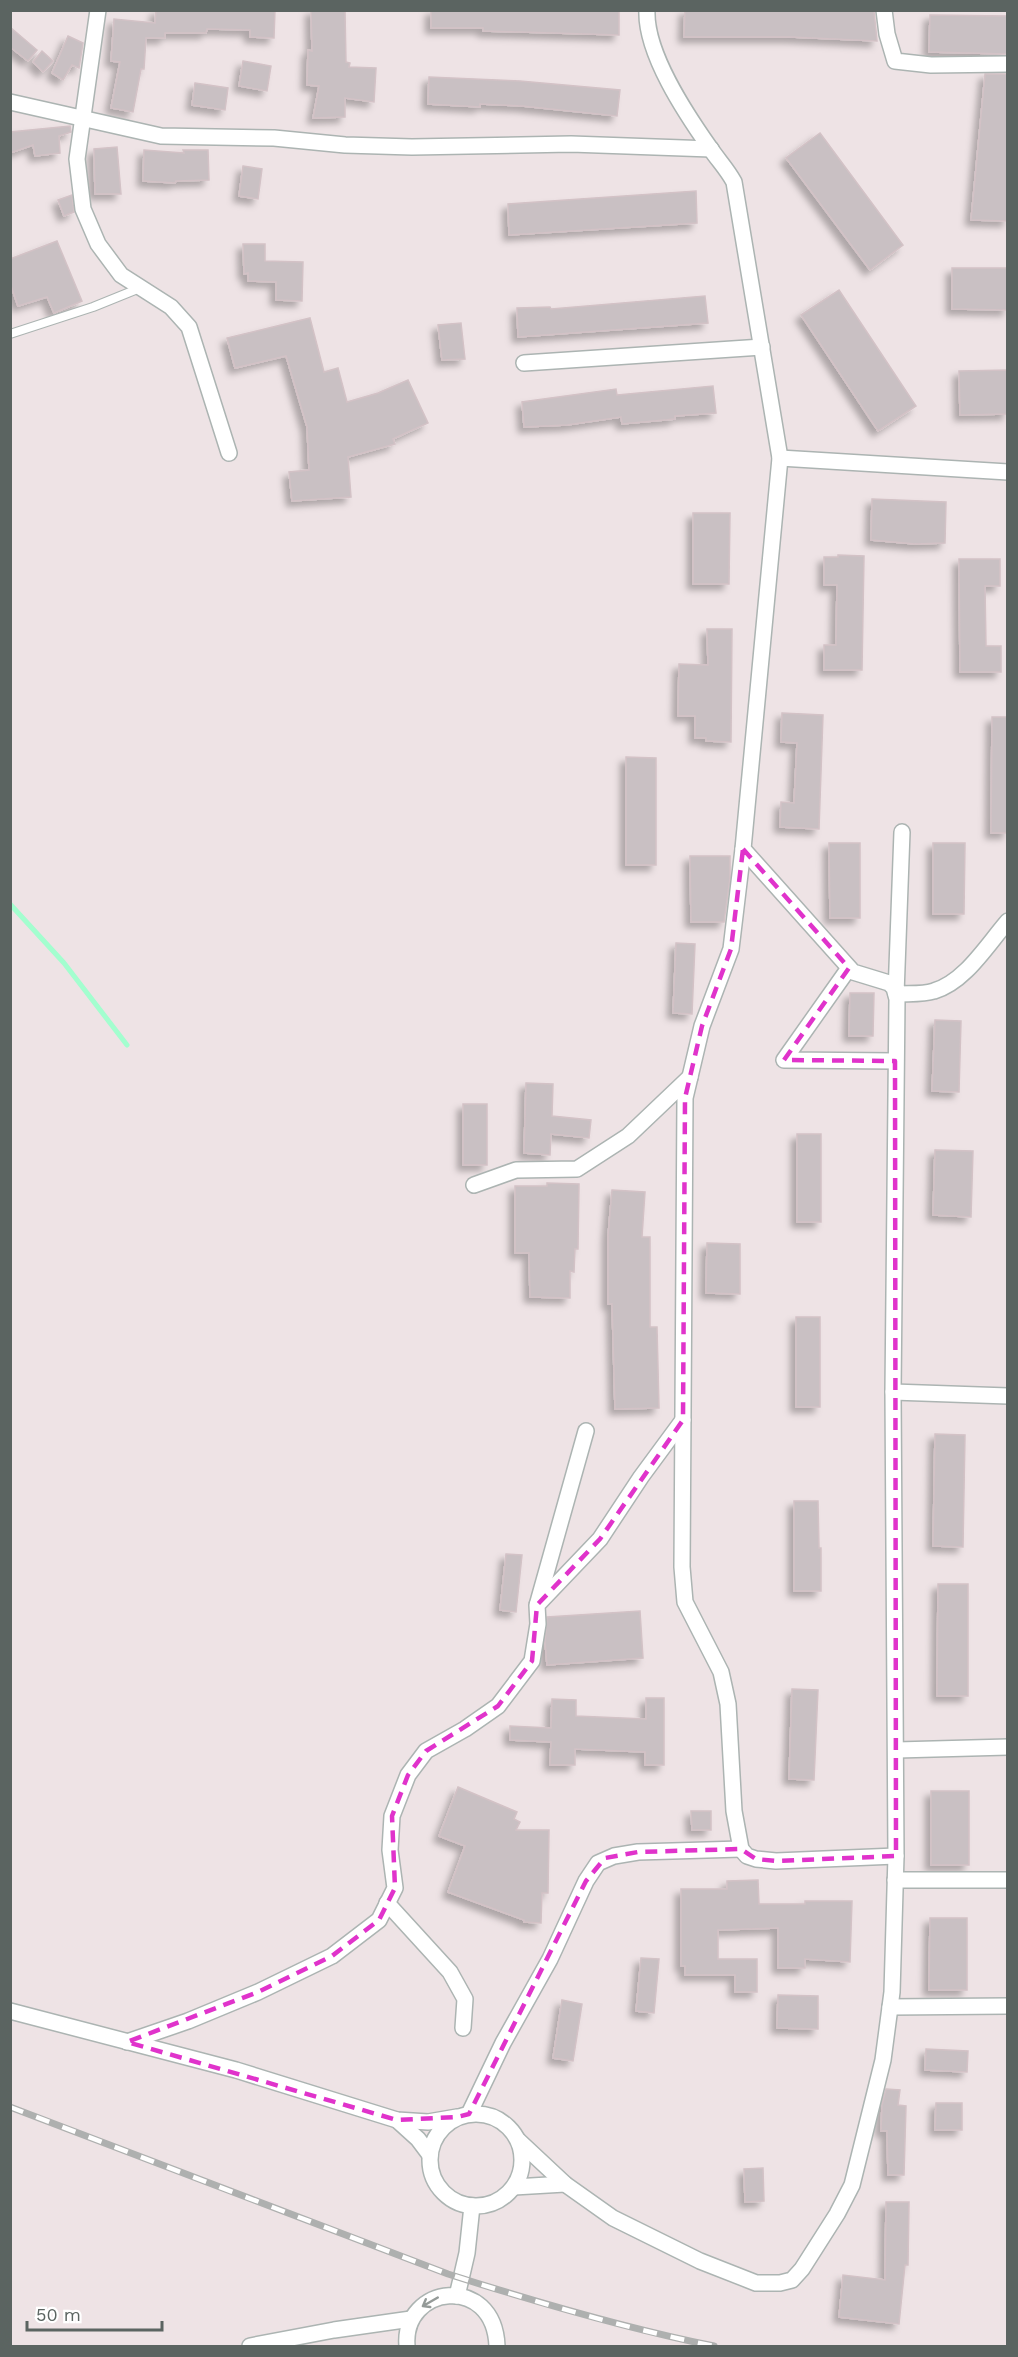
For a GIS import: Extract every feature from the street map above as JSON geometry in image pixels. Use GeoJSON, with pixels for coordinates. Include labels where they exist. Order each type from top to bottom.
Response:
{"type":"FeatureCollection","features":[{"type":"Feature","properties":{"kind":"street"},"geometry":{"type":"LineString","coordinates":[[98,10],[77,159],[83,209],[98,244],[121,275],[171,306],[189,327],[230,453]]}},
{"type":"Feature","properties":{"kind":"street"},"geometry":{"type":"LineString","coordinates":[[647,10],[646,24],[652,46],[669,81],[734,182],[780,458],[743,849],[731,949],[702,1026],[685,1098],[682,1567],[685,1602],[721,1672],[726,1693],[734,1811],[741,1849],[747,1856],[776,1861],[896,1856]]}},
{"type":"Feature","properties":{"kind":"street"},"geometry":{"type":"LineString","coordinates":[[884,10],[887,34],[895,61],[931,65],[1008,64]]}},
{"type":"Feature","properties":{"kind":"street"},"geometry":{"type":"LineString","coordinates":[[10,102],[161,136],[274,138],[345,145],[471,147],[571,144],[711,149]]}},
{"type":"Feature","properties":{"kind":"street"},"geometry":{"type":"LineString","coordinates":[[524,363],[762,347]]}},
{"type":"Feature","properties":{"kind":"street"},"geometry":{"type":"LineString","coordinates":[[780,458],[1008,472]]}},
{"type":"Feature","properties":{"kind":"street"},"geometry":{"type":"LineString","coordinates":[[10,2011],[236,2070],[397,2120],[428,2122],[463,2115],[493,2116],[503,2122],[565,2184],[612,2218],[718,2269],[756,2283],[780,2283],[792,2280],[802,2270],[852,2185],[883,2060],[890,2007],[896,1880],[893,1392],[896,994],[902,832]]}},
{"type":"Feature","properties":{"kind":"street"},"geometry":{"type":"LineString","coordinates":[[743,849],[853,972],[890,983],[896,994]]}},
{"type":"Feature","properties":{"kind":"street"},"geometry":{"type":"LineString","coordinates":[[896,994],[931,992],[946,987],[960,976],[1008,921]]}},
{"type":"Feature","properties":{"kind":"street"},"geometry":{"type":"LineString","coordinates":[[849,968],[784,1060],[896,1060]]}},
{"type":"Feature","properties":{"kind":"street"},"geometry":{"type":"LineString","coordinates":[[474,1185],[516,1170],[578,1169],[628,1136],[690,1077]]}},
{"type":"Feature","properties":{"kind":"street"},"geometry":{"type":"LineString","coordinates":[[893,1392],[1008,1396]]}},
{"type":"Feature","properties":{"kind":"street"},"geometry":{"type":"LineString","coordinates":[[537,1605],[600,1539],[641,1477],[683,1420]]}},
{"type":"Feature","properties":{"kind":"street"},"geometry":{"type":"LineString","coordinates":[[127,2042],[188,2021],[258,1992],[332,1956],[379,1920],[395,1888],[390,1850],[392,1816],[408,1775],[426,1751],[465,1729],[498,1706],[532,1661],[538,1624],[537,1605],[586,1431]]}},
{"type":"Feature","properties":{"kind":"street"},"geometry":{"type":"LineString","coordinates":[[897,1750],[1008,1747]]}},
{"type":"Feature","properties":{"kind":"street"},"geometry":{"type":"LineString","coordinates":[[519,2140],[523,2164],[520,2176],[514,2187],[496,2202],[472,2206],[449,2197],[440,2189],[430,2167],[433,2143],[439,2132],[463,2115],[550,1959],[586,1881],[598,1863],[614,1856],[638,1852],[741,1849]]}},
{"type":"Feature","properties":{"kind":"street"},"geometry":{"type":"LineString","coordinates":[[896,1880],[1008,1880]]}},
{"type":"Feature","properties":{"kind":"street"},"geometry":{"type":"LineString","coordinates":[[387,1903],[450,1972],[465,2000],[463,2028]]}},
{"type":"Feature","properties":{"kind":"street"},"geometry":{"type":"LineString","coordinates":[[890,2007],[1008,2006]]}},
{"type":"Feature","properties":{"kind":"street"},"geometry":{"type":"LineString","coordinates":[[397,2120],[418,2139],[430,2155]]}},
{"type":"Feature","properties":{"kind":"street"},"geometry":{"type":"LineString","coordinates":[[514,2187],[565,2184]]}},
{"type":"Feature","properties":{"kind":"street"},"geometry":{"type":"LineString","coordinates":[[457,2296],[467,2253],[472,2206]]}},
{"type":"Feature","properties":{"kind":"street"},"geometry":{"type":"LineString","coordinates":[[404,2343],[411,2319],[423,2305],[439,2297],[457,2296],[474,2301],[488,2313],[496,2329],[497,2346]]}},
{"type":"Feature","properties":{"kind":"street"},"geometry":{"type":"LineString","coordinates":[[250,2346],[334,2330],[411,2319]]}},
{"type":"Feature","properties":{"kind":"lane"},"geometry":{"type":"LineString","coordinates":[[10,334],[93,307],[141,287]]}},
{"type":"Feature","properties":{"kind":"highlighted area"},"geometry":{"type":"Polygon","coordinates":[[[743,849],[849,968],[784,1060],[895,1061],[896,1856],[776,1861],[756,1859],[741,1849],[638,1852],[605,1858],[586,1881],[469,2114],[457,2117],[397,2120],[127,2042],[258,1992],[332,1956],[379,1920],[395,1888],[392,1816],[408,1775],[426,1751],[498,1706],[532,1661],[537,1605],[600,1539],[683,1420],[685,1098],[702,1026],[731,949],[743,849]]]}},
{"type":"Feature","properties":{"kind":"building"},"geometry":{"type":"Polygon","coordinates":[[[156,10],[275,10],[274,38],[250,37],[250,30],[207,29],[206,33],[165,33],[165,38],[146,38],[144,69],[141,69],[133,112],[111,108],[120,62],[111,61],[114,19],[155,23],[156,10]]]}},
{"type":"Feature","properties":{"kind":"building"},"geometry":{"type":"Polygon","coordinates":[[[311,10],[345,10],[346,62],[350,63],[349,67],[376,68],[374,102],[345,98],[345,117],[313,118],[319,86],[307,85],[308,50],[312,51],[311,10]]]}},
{"type":"Feature","properties":{"kind":"building"},"geometry":{"type":"Polygon","coordinates":[[[431,10],[619,10],[619,35],[483,31],[483,28],[431,28],[431,10]]]}},
{"type":"Feature","properties":{"kind":"building"},"geometry":{"type":"Polygon","coordinates":[[[685,10],[874,11],[877,41],[790,37],[684,37],[685,10]]]}},
{"type":"Feature","properties":{"kind":"building"},"geometry":{"type":"Polygon","coordinates":[[[930,15],[1008,16],[1008,54],[929,52],[930,15]]]}},
{"type":"Feature","properties":{"kind":"building"},"geometry":{"type":"Polygon","coordinates":[[[10,27],[37,50],[28,61],[10,47],[10,27]]]}},
{"type":"Feature","properties":{"kind":"building"},"geometry":{"type":"Polygon","coordinates":[[[68,36],[83,43],[79,68],[72,65],[63,80],[52,73],[68,36]]]}},
{"type":"Feature","properties":{"kind":"building"},"geometry":{"type":"Polygon","coordinates":[[[42,51],[53,61],[43,72],[33,62],[42,51]]]}},
{"type":"Feature","properties":{"kind":"building"},"geometry":{"type":"Polygon","coordinates":[[[243,61],[271,66],[267,91],[239,86],[243,61]]]}},
{"type":"Feature","properties":{"kind":"building"},"geometry":{"type":"Polygon","coordinates":[[[985,74],[1008,74],[1008,221],[971,220],[985,74]]]}},
{"type":"Feature","properties":{"kind":"building"},"geometry":{"type":"Polygon","coordinates":[[[429,77],[520,81],[620,90],[617,116],[522,106],[480,104],[480,107],[428,104],[429,77]]]}},
{"type":"Feature","properties":{"kind":"building"},"geometry":{"type":"Polygon","coordinates":[[[195,83],[228,88],[225,110],[192,105],[195,83]]]}},
{"type":"Feature","properties":{"kind":"building"},"geometry":{"type":"Polygon","coordinates":[[[70,126],[71,132],[59,136],[60,153],[35,156],[33,145],[10,153],[10,132],[70,126]]]}},
{"type":"Feature","properties":{"kind":"building"},"geometry":{"type":"Polygon","coordinates":[[[820,133],[903,245],[870,270],[786,158],[820,133]]]}},
{"type":"Feature","properties":{"kind":"building"},"geometry":{"type":"Polygon","coordinates":[[[117,147],[121,194],[95,194],[94,149],[117,147]]]}},
{"type":"Feature","properties":{"kind":"building"},"geometry":{"type":"Polygon","coordinates":[[[144,150],[184,153],[183,150],[208,150],[209,180],[176,181],[175,183],[143,181],[144,150]]]}},
{"type":"Feature","properties":{"kind":"building"},"geometry":{"type":"Polygon","coordinates":[[[243,166],[262,169],[258,199],[239,196],[243,166]]]}},
{"type":"Feature","properties":{"kind":"building"},"geometry":{"type":"Polygon","coordinates":[[[696,191],[697,223],[509,235],[508,204],[696,191]]]}},
{"type":"Feature","properties":{"kind":"building"},"geometry":{"type":"Polygon","coordinates":[[[72,195],[74,212],[64,216],[58,200],[72,195]]]}},
{"type":"Feature","properties":{"kind":"building"},"geometry":{"type":"Polygon","coordinates":[[[57,241],[82,301],[54,313],[47,297],[18,306],[10,283],[10,259],[57,241]]]}},
{"type":"Feature","properties":{"kind":"building"},"geometry":{"type":"Polygon","coordinates":[[[243,244],[265,244],[265,261],[303,262],[302,301],[276,300],[276,282],[248,281],[248,273],[244,274],[243,244]]]}},
{"type":"Feature","properties":{"kind":"building"},"geometry":{"type":"Polygon","coordinates":[[[952,268],[1008,268],[1008,310],[952,309],[952,268]]]}},
{"type":"Feature","properties":{"kind":"building"},"geometry":{"type":"Polygon","coordinates":[[[839,290],[916,406],[878,431],[801,315],[839,290]]]}},
{"type":"Feature","properties":{"kind":"building"},"geometry":{"type":"Polygon","coordinates":[[[705,296],[708,323],[518,337],[517,308],[550,307],[551,309],[705,296]]]}},
{"type":"Feature","properties":{"kind":"building"},"geometry":{"type":"Polygon","coordinates":[[[310,318],[324,372],[338,368],[347,402],[378,393],[408,380],[428,423],[393,439],[395,444],[348,457],[351,497],[292,501],[289,472],[309,470],[307,427],[286,356],[235,368],[227,338],[310,318]]]}},
{"type":"Feature","properties":{"kind":"building"},"geometry":{"type":"Polygon","coordinates":[[[461,323],[465,359],[442,360],[438,325],[461,323]]]}},
{"type":"Feature","properties":{"kind":"building"},"geometry":{"type":"Polygon","coordinates":[[[1008,370],[1008,414],[960,415],[959,371],[1008,370]]]}},
{"type":"Feature","properties":{"kind":"building"},"geometry":{"type":"Polygon","coordinates":[[[713,386],[716,413],[622,424],[621,417],[567,425],[524,427],[522,402],[616,389],[617,395],[713,386]]]}},
{"type":"Feature","properties":{"kind":"building"},"geometry":{"type":"Polygon","coordinates":[[[872,499],[946,502],[945,543],[915,544],[871,540],[872,499]]]}},
{"type":"Feature","properties":{"kind":"building"},"geometry":{"type":"Polygon","coordinates":[[[693,513],[730,513],[729,584],[693,584],[693,513]]]}},
{"type":"Feature","properties":{"kind":"building"},"geometry":{"type":"Polygon","coordinates":[[[838,555],[864,556],[862,670],[824,670],[824,645],[836,645],[837,585],[824,585],[824,557],[838,557],[838,555]]]}},
{"type":"Feature","properties":{"kind":"building"},"geometry":{"type":"Polygon","coordinates":[[[959,559],[1000,559],[1000,586],[985,586],[986,646],[1001,646],[1001,672],[960,672],[959,559]]]}},
{"type":"Feature","properties":{"kind":"building"},"geometry":{"type":"Polygon","coordinates":[[[707,629],[732,629],[731,742],[695,738],[695,716],[678,716],[679,664],[708,665],[707,629]]]}},
{"type":"Feature","properties":{"kind":"building"},"geometry":{"type":"Polygon","coordinates":[[[782,713],[823,715],[819,829],[780,827],[781,802],[794,803],[797,743],[781,742],[782,713]]]}},
{"type":"Feature","properties":{"kind":"building"},"geometry":{"type":"Polygon","coordinates":[[[992,717],[1008,717],[1008,833],[991,833],[992,717]]]}},
{"type":"Feature","properties":{"kind":"building"},"geometry":{"type":"Polygon","coordinates":[[[626,757],[656,758],[656,865],[626,865],[626,757]]]}},
{"type":"Feature","properties":{"kind":"building"},"geometry":{"type":"Polygon","coordinates":[[[829,843],[860,843],[860,918],[830,918],[829,843]]]}},
{"type":"Feature","properties":{"kind":"building"},"geometry":{"type":"Polygon","coordinates":[[[933,843],[965,843],[964,914],[933,914],[933,843]]]}},
{"type":"Feature","properties":{"kind":"building"},"geometry":{"type":"Polygon","coordinates":[[[690,856],[730,856],[730,878],[724,922],[691,922],[690,856]]]}},
{"type":"Feature","properties":{"kind":"building"},"geometry":{"type":"Polygon","coordinates":[[[676,943],[695,944],[692,1014],[673,1013],[676,943]]]}},
{"type":"Feature","properties":{"kind":"building"},"geometry":{"type":"Polygon","coordinates":[[[850,993],[874,993],[873,1036],[849,1036],[850,993]]]}},
{"type":"Feature","properties":{"kind":"building"},"geometry":{"type":"Polygon","coordinates":[[[935,1020],[961,1021],[959,1092],[932,1091],[935,1020]]]}},
{"type":"Feature","properties":{"kind":"building"},"geometry":{"type":"Polygon","coordinates":[[[526,1083],[553,1084],[552,1116],[591,1120],[589,1138],[551,1134],[550,1155],[524,1153],[526,1083]]]}},
{"type":"Feature","properties":{"kind":"building"},"geometry":{"type":"Polygon","coordinates":[[[463,1104],[487,1104],[487,1165],[463,1165],[463,1104]]]}},
{"type":"Feature","properties":{"kind":"building"},"geometry":{"type":"Polygon","coordinates":[[[797,1134],[821,1134],[821,1222],[797,1222],[797,1134]]]}},
{"type":"Feature","properties":{"kind":"building"},"geometry":{"type":"Polygon","coordinates":[[[935,1150],[973,1151],[971,1217],[933,1215],[935,1150]]]}},
{"type":"Feature","properties":{"kind":"building"},"geometry":{"type":"Polygon","coordinates":[[[547,1183],[579,1184],[578,1249],[575,1249],[574,1272],[570,1271],[570,1298],[530,1297],[529,1253],[515,1253],[515,1186],[547,1186],[547,1183]]]}},
{"type":"Feature","properties":{"kind":"building"},"geometry":{"type":"Polygon","coordinates":[[[612,1190],[645,1192],[642,1237],[650,1237],[650,1327],[657,1327],[659,1408],[615,1409],[612,1304],[608,1304],[608,1236],[612,1190]]]}},
{"type":"Feature","properties":{"kind":"building"},"geometry":{"type":"Polygon","coordinates":[[[707,1243],[740,1244],[740,1294],[706,1293],[707,1243]]]}},
{"type":"Feature","properties":{"kind":"building"},"geometry":{"type":"Polygon","coordinates":[[[796,1317],[820,1317],[820,1407],[796,1407],[796,1317]]]}},
{"type":"Feature","properties":{"kind":"building"},"geometry":{"type":"Polygon","coordinates":[[[935,1434],[965,1435],[963,1547],[933,1546],[935,1434]]]}},
{"type":"Feature","properties":{"kind":"building"},"geometry":{"type":"Polygon","coordinates":[[[794,1501],[818,1501],[821,1591],[794,1591],[794,1501]]]}},
{"type":"Feature","properties":{"kind":"building"},"geometry":{"type":"Polygon","coordinates":[[[506,1554],[522,1555],[516,1612],[500,1610],[506,1554]]]}},
{"type":"Feature","properties":{"kind":"building"},"geometry":{"type":"Polygon","coordinates":[[[938,1584],[968,1584],[968,1696],[937,1696],[938,1584]]]}},
{"type":"Feature","properties":{"kind":"building"},"geometry":{"type":"Polygon","coordinates":[[[640,1611],[643,1658],[547,1665],[545,1642],[547,1617],[640,1611]]]}},
{"type":"Feature","properties":{"kind":"building"},"geometry":{"type":"Polygon","coordinates":[[[792,1689],[818,1690],[814,1780],[789,1779],[792,1689]]]}},
{"type":"Feature","properties":{"kind":"building"},"geometry":{"type":"Polygon","coordinates":[[[646,1698],[664,1698],[664,1765],[645,1765],[645,1752],[575,1749],[575,1765],[550,1765],[551,1742],[510,1740],[510,1726],[551,1728],[552,1699],[576,1700],[576,1716],[646,1719],[646,1698]]]}},
{"type":"Feature","properties":{"kind":"building"},"geometry":{"type":"Polygon","coordinates":[[[458,1787],[517,1812],[514,1819],[520,1822],[516,1830],[549,1830],[548,1893],[542,1893],[541,1923],[524,1922],[524,1920],[448,1892],[465,1846],[439,1836],[458,1787]]]}},
{"type":"Feature","properties":{"kind":"building"},"geometry":{"type":"Polygon","coordinates":[[[931,1791],[969,1791],[969,1865],[931,1865],[931,1791]]]}},
{"type":"Feature","properties":{"kind":"building"},"geometry":{"type":"Polygon","coordinates":[[[691,1811],[711,1811],[711,1830],[692,1830],[691,1811]]]}},
{"type":"Feature","properties":{"kind":"building"},"geometry":{"type":"Polygon","coordinates":[[[758,1880],[759,1904],[852,1901],[850,1962],[805,1959],[805,1968],[778,1968],[778,1928],[718,1930],[718,1959],[757,1959],[757,1992],[735,1992],[735,1975],[685,1975],[685,1966],[681,1966],[681,1889],[727,1889],[727,1881],[758,1880]]]}},
{"type":"Feature","properties":{"kind":"building"},"geometry":{"type":"Polygon","coordinates":[[[930,1918],[967,1918],[967,1990],[929,1990],[930,1918]]]}},
{"type":"Feature","properties":{"kind":"building"},"geometry":{"type":"Polygon","coordinates":[[[641,1958],[659,1959],[654,2013],[636,2011],[641,1958]]]}},
{"type":"Feature","properties":{"kind":"building"},"geometry":{"type":"Polygon","coordinates":[[[778,1995],[818,1996],[818,2029],[777,2028],[778,1995]]]}},
{"type":"Feature","properties":{"kind":"building"},"geometry":{"type":"Polygon","coordinates":[[[562,2000],[582,2004],[573,2061],[553,2058],[562,2000]]]}},
{"type":"Feature","properties":{"kind":"building"},"geometry":{"type":"Polygon","coordinates":[[[926,2049],[968,2051],[967,2072],[925,2070],[926,2049]]]}},
{"type":"Feature","properties":{"kind":"building"},"geometry":{"type":"Polygon","coordinates":[[[886,2089],[900,2090],[898,2105],[906,2106],[904,2175],[888,2175],[887,2131],[881,2131],[882,2105],[886,2089]]]}},
{"type":"Feature","properties":{"kind":"building"},"geometry":{"type":"Polygon","coordinates":[[[936,2103],[962,2103],[962,2130],[935,2130],[936,2103]]]}},
{"type":"Feature","properties":{"kind":"building"},"geometry":{"type":"Polygon","coordinates":[[[763,2168],[764,2201],[745,2202],[744,2169],[763,2168]]]}},
{"type":"Feature","properties":{"kind":"building"},"geometry":{"type":"Polygon","coordinates":[[[886,2202],[909,2202],[908,2265],[905,2265],[899,2324],[839,2317],[843,2275],[885,2280],[886,2202]]]}},
{"type":"Feature","properties":{"kind":"waterway"},"geometry":{"type":"LineString","coordinates":[[10,904],[64,963],[127,1045]]}},
{"type":"Feature","properties":{"kind":"railway"},"geometry":{"type":"LineString","coordinates":[[10,2107],[448,2274],[580,2314],[714,2346]]}}]}
